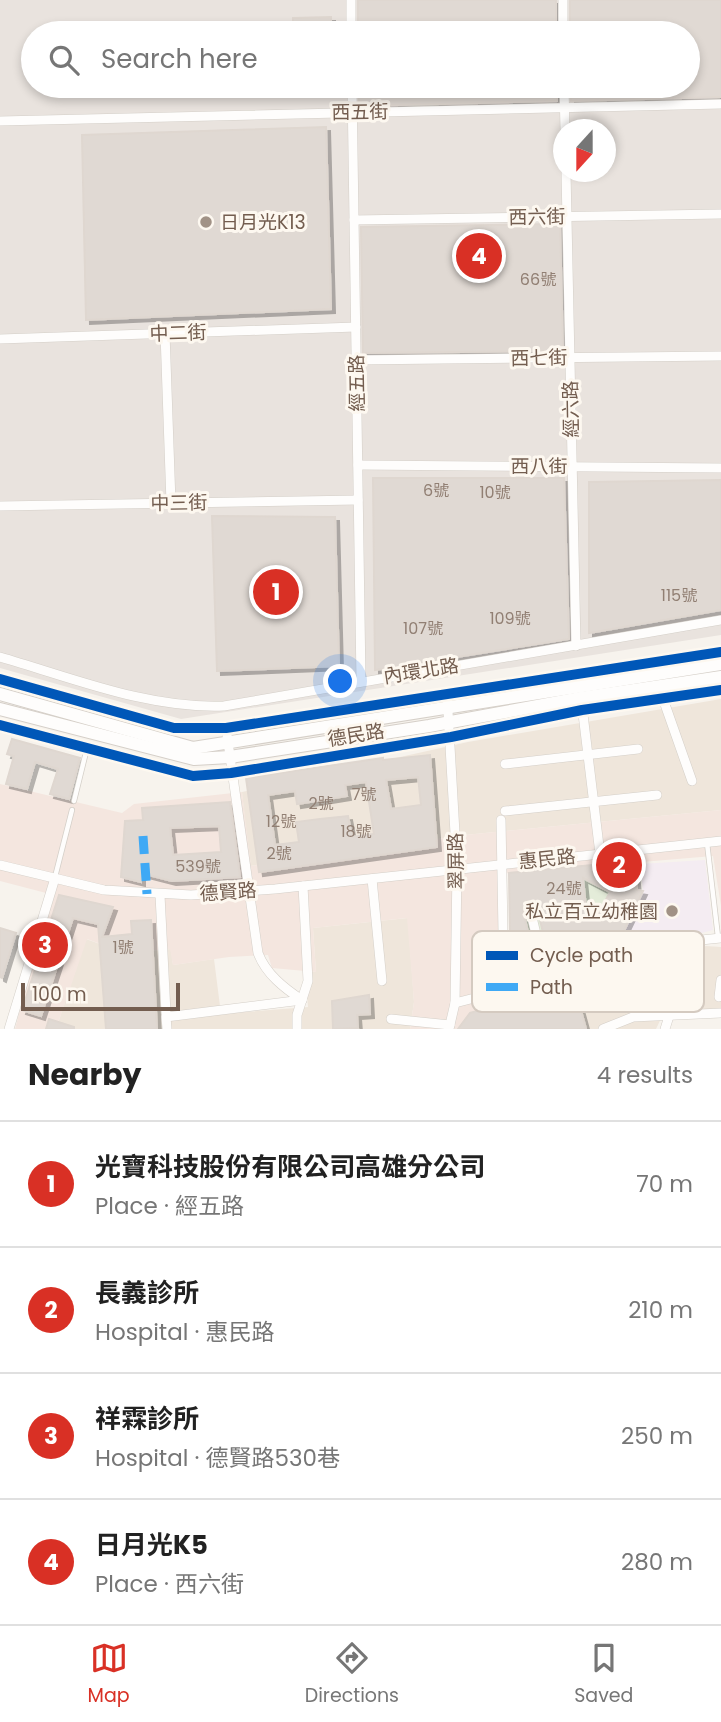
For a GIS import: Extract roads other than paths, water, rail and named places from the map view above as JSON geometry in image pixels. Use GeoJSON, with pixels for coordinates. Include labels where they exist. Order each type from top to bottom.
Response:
{"type":"FeatureCollection","features":[{"type":"Feature","properties":{"kind":"street"},"geometry":{"type":"LineString","coordinates":[[351,0],[351,21]]}},
{"type":"Feature","properties":{"kind":"street"},"geometry":{"type":"LineString","coordinates":[[562,0],[563,21]]}},
{"type":"Feature","properties":{"kind":"street","name":"經五路"},"geometry":{"type":"LineString","coordinates":[[352,98],[361,681]]}},
{"type":"Feature","properties":{"kind":"street"},"geometry":{"type":"LineString","coordinates":[[565,98],[565,119]]}},
{"type":"Feature","properties":{"kind":"street","name":"西五街"},"geometry":{"type":"LineString","coordinates":[[0,121],[721,104]]}},
{"type":"Feature","properties":{"kind":"street","name":"經六路"},"geometry":{"type":"LineString","coordinates":[[566,182],[576,646]]}},
{"type":"Feature","properties":{"kind":"street","name":"西六街"},"geometry":{"type":"LineString","coordinates":[[354,220],[721,214]]}},
{"type":"Feature","properties":{"kind":"street","name":"中二街"},"geometry":{"type":"LineString","coordinates":[[0,339],[356,327]]}},
{"type":"Feature","properties":{"kind":"street"},"geometry":{"type":"LineString","coordinates":[[165,333],[171,503]]}},
{"type":"Feature","properties":{"kind":"street","name":"西七街"},"geometry":{"type":"LineString","coordinates":[[356,360],[721,356]]}},
{"type":"Feature","properties":{"kind":"street","name":"西八街"},"geometry":{"type":"LineString","coordinates":[[358,464],[721,468]]}},
{"type":"Feature","properties":{"kind":"street","name":"中三街"},"geometry":{"type":"LineString","coordinates":[[0,506],[358,500]]}},
{"type":"Feature","properties":{"kind":"street","name":"內環北路"},"geometry":{"type":"LineString","coordinates":[[0,657],[150,699],[189,707],[224,706],[721,621]]}},
{"type":"Feature","properties":{"kind":"street","name":"德民路"},"geometry":{"type":"LineString","coordinates":[[659,680],[721,652]]}},
{"type":"Feature","properties":{"kind":"street","name":"德民路"},"geometry":{"type":"LineString","coordinates":[[0,695],[193,748],[659,680],[721,664]]}},
{"type":"Feature","properties":{"kind":"street","name":"德民路"},"geometry":{"type":"LineString","coordinates":[[0,709],[194,759],[230,757],[449,723],[580,692],[659,680],[721,677]]}},
{"type":"Feature","properties":{"kind":"street","name":"德民路"},"geometry":{"type":"LineString","coordinates":[[0,679],[174,728],[226,728],[447,694],[580,692]]}},
{"type":"Feature","properties":{"kind":"street"},"geometry":{"type":"LineString","coordinates":[[659,680],[692,781]]}},
{"type":"Feature","properties":{"kind":"street","name":"德民路"},"geometry":{"type":"LineString","coordinates":[[659,680],[721,690]]}},
{"type":"Feature","properties":{"kind":"street"},"geometry":{"type":"LineString","coordinates":[[580,692],[600,854]]}},
{"type":"Feature","properties":{"kind":"street","name":"德民路"},"geometry":{"type":"LineString","coordinates":[[0,725],[193,776],[231,773],[451,737],[580,692]]}},
{"type":"Feature","properties":{"kind":"street","name":"翠屏路"},"geometry":{"type":"LineString","coordinates":[[447,694],[457,868],[455,1003],[450,1027]]}},
{"type":"Feature","properties":{"kind":"street"},"geometry":{"type":"LineString","coordinates":[[226,728],[248,891],[262,962],[285,988],[302,1000]]}},
{"type":"Feature","properties":{"kind":"street"},"geometry":{"type":"LineString","coordinates":[[505,764],[638,749]]}},
{"type":"Feature","properties":{"kind":"street"},"geometry":{"type":"LineString","coordinates":[[503,931],[503,816],[657,795]]}},
{"type":"Feature","properties":{"kind":"street","name":"惠民路"},"geometry":{"type":"LineString","coordinates":[[457,868],[721,841]]}},
{"type":"Feature","properties":{"kind":"street","name":"德賢路"},"geometry":{"type":"LineString","coordinates":[[0,865],[104,890],[160,895],[303,886],[457,868]]}},
{"type":"Feature","properties":{"kind":"street"},"geometry":{"type":"LineString","coordinates":[[9,1029],[55,878]]}},
{"type":"Feature","properties":{"kind":"street"},"geometry":{"type":"LineString","coordinates":[[372,879],[382,981]]}},
{"type":"Feature","properties":{"kind":"street"},"geometry":{"type":"LineString","coordinates":[[298,1029],[297,1015],[308,981],[303,886]]}},
{"type":"Feature","properties":{"kind":"street"},"geometry":{"type":"LineString","coordinates":[[160,895],[167,1029]]}},
{"type":"Feature","properties":{"kind":"street"},"geometry":{"type":"LineString","coordinates":[[530,909],[535,931]]}},
{"type":"Feature","properties":{"kind":"street"},"geometry":{"type":"LineString","coordinates":[[719,997],[721,980]]}},
{"type":"Feature","properties":{"kind":"street"},"geometry":{"type":"LineString","coordinates":[[455,1003],[472,999]]}},
{"type":"Feature","properties":{"kind":"street"},"geometry":{"type":"LineString","coordinates":[[166,1015],[302,1000]]}},
{"type":"Feature","properties":{"kind":"street"},"geometry":{"type":"LineString","coordinates":[[603,1029],[633,1017],[670,1013],[721,1013]]}},
{"type":"Feature","properties":{"kind":"street"},"geometry":{"type":"LineString","coordinates":[[665,1029],[670,1013]]}},
{"type":"Feature","properties":{"kind":"street"},"geometry":{"type":"LineString","coordinates":[[391,1019],[450,1027]]}},
{"type":"Feature","properties":{"kind":"lane"},"geometry":{"type":"LineString","coordinates":[[74,801],[87,748]]}},
{"type":"Feature","properties":{"kind":"lane"},"geometry":{"type":"LineString","coordinates":[[55,878],[72,810]]}},
{"type":"Feature","properties":{"kind":"lane"},"geometry":{"type":"LineString","coordinates":[[707,843],[719,938]]}},
{"type":"Feature","properties":{"kind":"place","name":"日月光K13"},"geometry":{"type":"Point","coordinates":[206,222]}},
{"type":"Feature","properties":{"kind":"place","name":"日月光K5"},"geometry":{"type":"Point","coordinates":[479,256]}},
{"type":"Feature","properties":{"kind":"place","name":"光寶科技股份有限公司高雄分公司"},"geometry":{"type":"Point","coordinates":[276,592]}},
{"type":"Feature","properties":{"kind":"place","name":"長義診所"},"geometry":{"type":"Point","coordinates":[619,865]}},
{"type":"Feature","properties":{"kind":"place","name":"私立百立幼稚園"},"geometry":{"type":"Point","coordinates":[672,911]}},
{"type":"Feature","properties":{"kind":"place","name":"祥霖診所"},"geometry":{"type":"Point","coordinates":[45,945]}}]}
